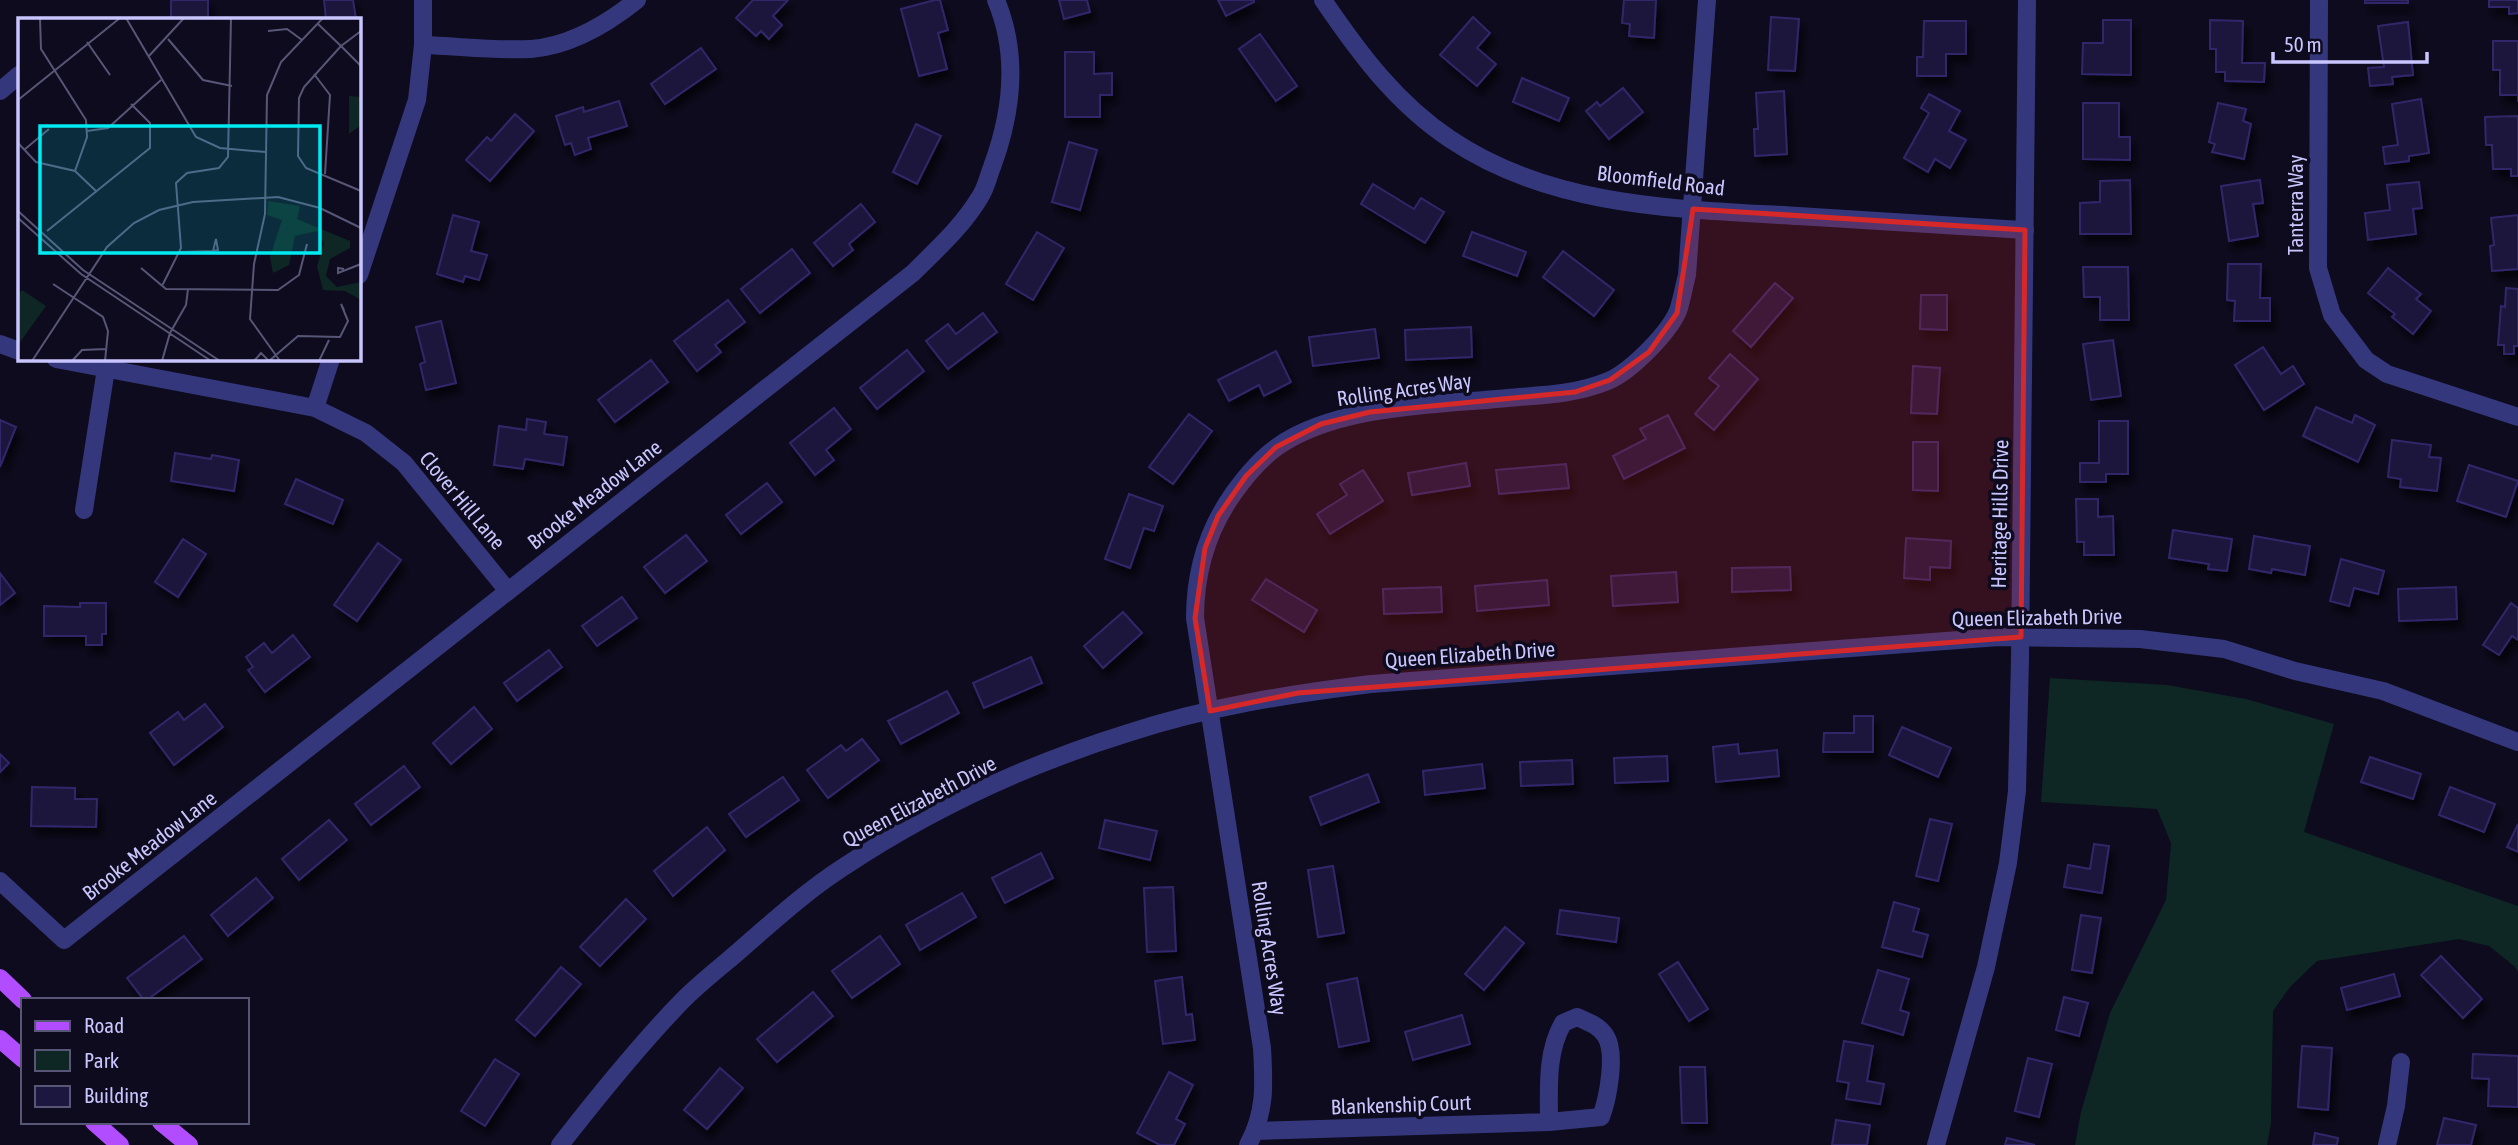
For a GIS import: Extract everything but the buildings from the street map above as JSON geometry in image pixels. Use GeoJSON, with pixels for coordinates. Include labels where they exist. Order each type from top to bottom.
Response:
{"type":"FeatureCollection","features":[{"type":"Feature","properties":{"kind":"main road"},"geometry":{"type":"LineString","coordinates":[[0,978],[21,998]]}},
{"type":"Feature","properties":{"kind":"main road"},"geometry":{"type":"LineString","coordinates":[[0,1039],[21,1057]]}},
{"type":"Feature","properties":{"kind":"main road"},"geometry":{"type":"LineString","coordinates":[[96,1124],[120,1145]]}},
{"type":"Feature","properties":{"kind":"main road"},"geometry":{"type":"LineString","coordinates":[[163,1124],[189,1145]]}},
{"type":"Feature","properties":{"kind":"street"},"geometry":{"type":"LineString","coordinates":[[360,272],[417,100],[423,45],[423,0]]}},
{"type":"Feature","properties":{"kind":"street"},"geometry":{"type":"LineString","coordinates":[[423,45],[533,49],[575,38],[612,20],[637,0]]}},
{"type":"Feature","properties":{"kind":"street","name":"Brooke Meadow Lane"},"geometry":{"type":"LineString","coordinates":[[0,881],[64,940],[913,273],[954,233],[982,195],[1004,134],[1010,99],[1010,64],[1006,32],[996,0]]}},
{"type":"Feature","properties":{"kind":"street","name":"Bloomfield Road"},"geometry":{"type":"LineString","coordinates":[[1323,0],[1360,54],[1397,96],[1443,134],[1506,169],[1558,187],[1618,201],[1693,209],[2025,230]]}},
{"type":"Feature","properties":{"kind":"street","name":"Rolling Acres Way"},"geometry":{"type":"LineString","coordinates":[[1252,1138],[1265,1096],[1262,1048],[1195,618],[1195,594],[1205,548],[1218,516],[1246,476],[1276,447],[1321,424],[1370,412],[1576,392],[1610,380],[1649,352],[1677,313],[1687,275],[1707,0]]}},
{"type":"Feature","properties":{"kind":"street","name":"Heritage Hills Drive"},"geometry":{"type":"LineString","coordinates":[[1936,1145],[1986,967],[2008,863],[2017,790],[2027,0]]}},
{"type":"Feature","properties":{"kind":"street","name":"Tanterra Way"},"geometry":{"type":"LineString","coordinates":[[2319,0],[2318,268],[2332,315],[2366,360],[2387,374],[2518,417]]}},
{"type":"Feature","properties":{"kind":"street"},"geometry":{"type":"LineString","coordinates":[[0,91],[18,76]]}},
{"type":"Feature","properties":{"kind":"street"},"geometry":{"type":"LineString","coordinates":[[0,344],[18,351]]}},
{"type":"Feature","properties":{"kind":"street","name":"Clover Hill Lane"},"geometry":{"type":"LineString","coordinates":[[61,360],[315,408],[366,432],[404,463],[508,591]]}},
{"type":"Feature","properties":{"kind":"street"},"geometry":{"type":"LineString","coordinates":[[315,408],[331,360]]}},
{"type":"Feature","properties":{"kind":"street"},"geometry":{"type":"LineString","coordinates":[[84,510],[106,369]]}},
{"type":"Feature","properties":{"kind":"street","name":"Queen Elizabeth Drive"},"geometry":{"type":"LineString","coordinates":[[560,1145],[604,1088],[684,999],[773,921],[841,869],[981,790],[1129,732],[1210,711],[1298,693],[1371,684],[2021,637],[2140,639],[2224,649],[2295,671],[2383,691],[2518,742]]}},
{"type":"Feature","properties":{"kind":"street","name":"Blankenship Court"},"geometry":{"type":"LineString","coordinates":[[1252,1138],[1549,1122],[1601,1117],[1610,1084],[1607,1037],[1596,1025],[1577,1017],[1563,1023],[1554,1039],[1550,1064],[1549,1122]]}},
{"type":"Feature","properties":{"kind":"street"},"geometry":{"type":"LineString","coordinates":[[2387,1145],[2402,1062]]}},
{"type":"Feature","properties":{"kind":"highlighted area"},"geometry":{"type":"Polygon","coordinates":[[[1693,209],[2025,230],[2021,637],[1298,693],[1210,711],[1195,618],[1205,548],[1218,516],[1246,476],[1276,447],[1321,424],[1370,412],[1575,392],[1610,380],[1649,352],[1677,313],[1693,209]]]}},
{"type":"Feature","properties":{"kind":"green space"},"geometry":{"type":"Polygon","coordinates":[[[2050,678],[2167,685],[2246,699],[2334,724],[2304,832],[2518,906],[2518,972],[2489,946],[2459,939],[2317,961],[2290,987],[2273,1011],[2271,1123],[2267,1145],[2075,1145],[2081,1112],[2110,1013],[2166,900],[2171,843],[2157,809],[2041,802],[2050,678]]]}}]}
